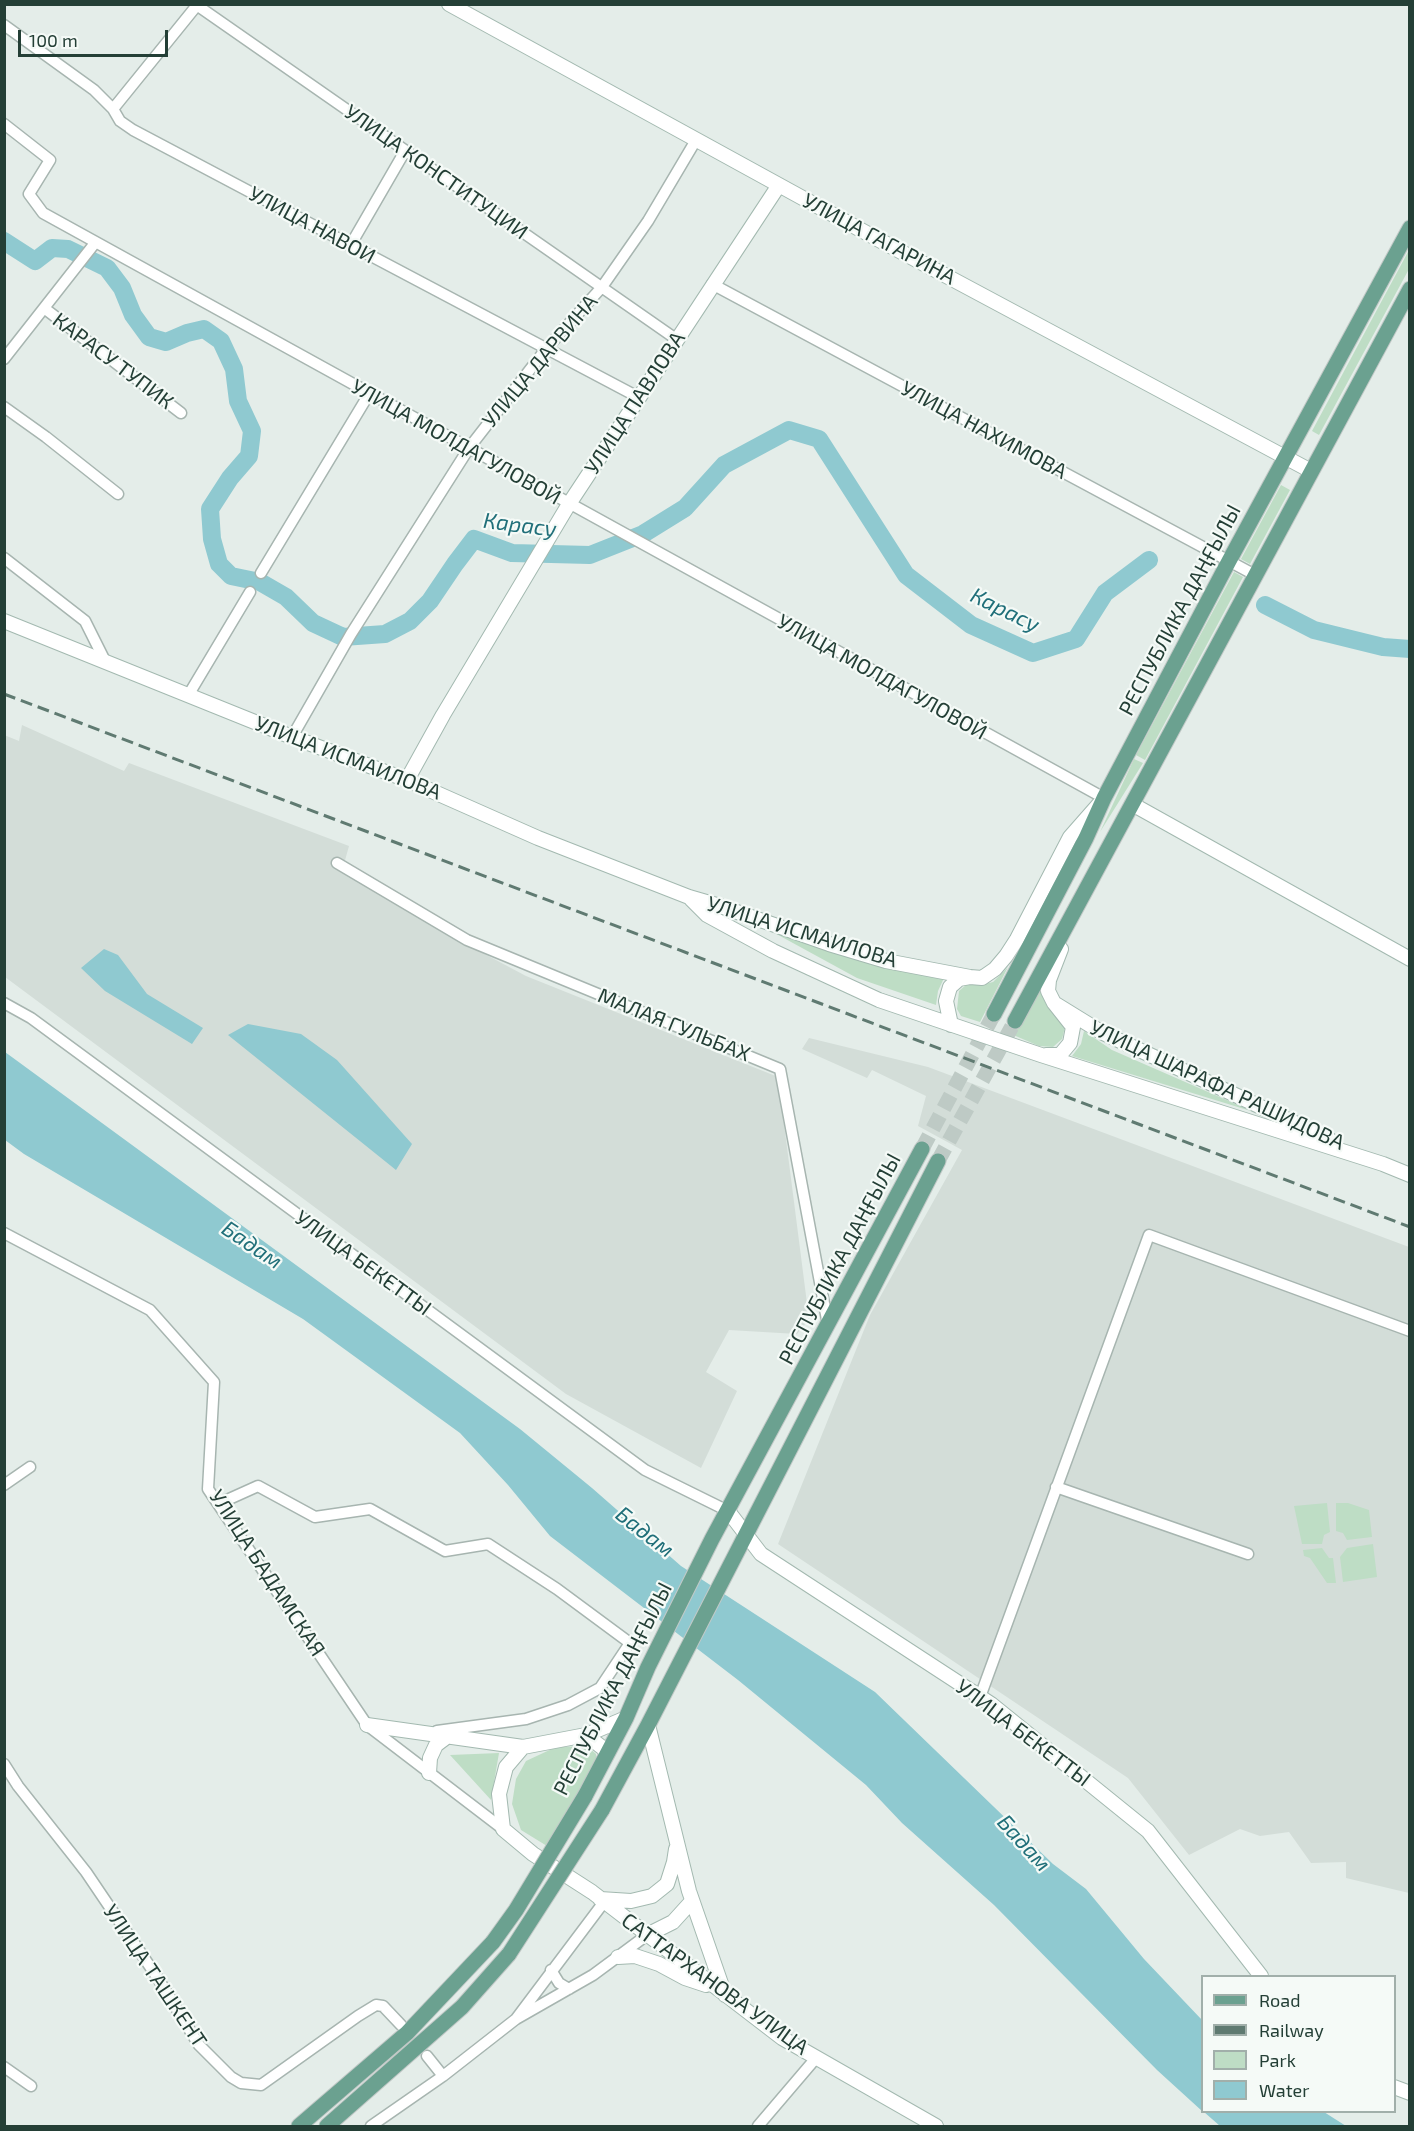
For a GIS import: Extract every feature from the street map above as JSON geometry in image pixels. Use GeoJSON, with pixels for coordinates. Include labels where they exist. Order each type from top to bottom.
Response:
{"type":"FeatureCollection","features":[{"type":"Feature","properties":{"kind":"main road","name":"УЛИЦА ГАГАРИНА"},"geometry":{"type":"LineString","coordinates":[[449,4],[778,185],[1311,471]]}},
{"type":"Feature","properties":{"kind":"main road","name":"УЛИЦА ПАВЛОВА"},"geometry":{"type":"LineString","coordinates":[[407,780],[568,504],[778,185]]}},
{"type":"Feature","properties":{"kind":"main road","name":"РЕСПУБЛИКА ДАҢҒЫЛЫ"},"geometry":{"type":"LineString","coordinates":[[994,1014],[1086,838],[1104,798],[1229,561],[1410,228]]}},
{"type":"Feature","properties":{"kind":"main road"},"geometry":{"type":"LineString","coordinates":[[1015,1021],[1410,289]]}},
{"type":"Feature","properties":{"kind":"main road","name":"УЛИЦА ИСМАИЛОВА"},"geometry":{"type":"LineString","coordinates":[[4,621],[292,737],[407,780],[538,838],[689,897],[886,961],[970,977]]}},
{"type":"Feature","properties":{"kind":"main road"},"geometry":{"type":"LineString","coordinates":[[951,1025],[946,1001],[950,987],[959,979],[982,978],[995,969],[1006,956],[1070,837],[1104,798]]}},
{"type":"Feature","properties":{"kind":"main road"},"geometry":{"type":"LineString","coordinates":[[1129,809],[1410,959]]}},
{"type":"Feature","properties":{"kind":"main road"},"geometry":{"type":"LineString","coordinates":[[1041,1055],[1060,1055],[1070,1043],[1073,1027],[1054,1003],[1048,991],[1049,980],[1054,964],[1110,858],[1129,809]]}},
{"type":"Feature","properties":{"kind":"main road","name":"УЛИЦА ИСМАИЛОВА"},"geometry":{"type":"LineString","coordinates":[[689,897],[707,915],[773,951],[879,1000],[1041,1055]]}},
{"type":"Feature","properties":{"kind":"main road","name":"УЛИЦА ШАРАФА РАШИДОВА"},"geometry":{"type":"LineString","coordinates":[[1054,1003],[1101,1032],[1410,1175]]}},
{"type":"Feature","properties":{"kind":"main road","name":"УЛИЦА ШАРАФА РАШИДОВА"},"geometry":{"type":"LineString","coordinates":[[1041,1055],[1383,1164]]}},
{"type":"Feature","properties":{"kind":"main road","name":"РЕСПУБЛИКА ДАҢҒЫЛЫ"},"geometry":{"type":"LineString","coordinates":[[299,2127],[407,2033],[493,1942],[516,1910],[585,1796],[725,1516],[922,1149]]}},
{"type":"Feature","properties":{"kind":"main road","name":"РЕСПУБЛИКА ДАҢҒЫЛЫ"},"geometry":{"type":"LineString","coordinates":[[327,2127],[462,2007],[509,1954],[602,1810],[938,1161]]}},
{"type":"Feature","properties":{"kind":"main road","name":"УЛИЦА БЕКЕТТЫ"},"geometry":{"type":"LineString","coordinates":[[725,1516],[761,1554],[980,1696],[1148,1830],[1259,1975]]}},
{"type":"Feature","properties":{"kind":"main road"},"geometry":{"type":"LineString","coordinates":[[367,1725],[523,1748],[586,1735],[626,1718]]}},
{"type":"Feature","properties":{"kind":"main road"},"geometry":{"type":"LineString","coordinates":[[648,1725],[692,1900],[721,1992]]}},
{"type":"Feature","properties":{"kind":"main road"},"geometry":{"type":"LineString","coordinates":[[586,1735],[608,1752]]}},
{"type":"Feature","properties":{"kind":"main road"},"geometry":{"type":"LineString","coordinates":[[429,1773],[430,1758],[436,1745],[448,1736]]}},
{"type":"Feature","properties":{"kind":"main road"},"geometry":{"type":"LineString","coordinates":[[503,1829],[499,1794],[506,1767],[523,1748]]}},
{"type":"Feature","properties":{"kind":"main road","name":"САТТАРХАНОВА УЛИЦА"},"geometry":{"type":"LineString","coordinates":[[503,1829],[533,1854],[602,1900],[782,2038],[936,2127]]}},
{"type":"Feature","properties":{"kind":"main road"},"geometry":{"type":"LineString","coordinates":[[602,1900],[632,1901],[651,1896],[667,1884],[674,1862],[676,1841]]}},
{"type":"Feature","properties":{"kind":"main road"},"geometry":{"type":"LineString","coordinates":[[647,1935],[673,1922],[692,1900]]}},
{"type":"Feature","properties":{"kind":"main road"},"geometry":{"type":"LineString","coordinates":[[618,1957],[635,1956],[721,1992]]}},
{"type":"Feature","properties":{"kind":"main road"},"geometry":{"type":"LineString","coordinates":[[1396,2087],[1410,2093]]}},
{"type":"Feature","properties":{"kind":"street"},"geometry":{"type":"LineString","coordinates":[[113,109],[197,5]]}},
{"type":"Feature","properties":{"kind":"street","name":"УЛИЦА КОНСТИТУЦИИ"},"geometry":{"type":"LineString","coordinates":[[197,5],[676,339]]}},
{"type":"Feature","properties":{"kind":"street","name":"УЛИЦА НАВОИ"},"geometry":{"type":"LineString","coordinates":[[4,25],[94,90],[113,109],[120,121],[134,130],[638,398]]}},
{"type":"Feature","properties":{"kind":"street","name":"УЛИЦА МОЛДАГУЛОВОЙ"},"geometry":{"type":"LineString","coordinates":[[4,124],[50,160],[29,194],[43,213],[1104,798]]}},
{"type":"Feature","properties":{"kind":"street","name":"УЛИЦА ДАРВИНА"},"geometry":{"type":"LineString","coordinates":[[292,737],[348,639],[468,448],[546,349],[602,287],[648,221],[696,140]]}},
{"type":"Feature","properties":{"kind":"street"},"geometry":{"type":"LineString","coordinates":[[350,246],[405,151]]}},
{"type":"Feature","properties":{"kind":"street"},"geometry":{"type":"LineString","coordinates":[[4,359],[94,243]]}},
{"type":"Feature","properties":{"kind":"street","name":"УЛИЦА НАХИМОВА"},"geometry":{"type":"LineString","coordinates":[[712,284],[1255,575]]}},
{"type":"Feature","properties":{"kind":"street","name":"КАРАСУ ТУПИК"},"geometry":{"type":"LineString","coordinates":[[44,308],[181,413]]}},
{"type":"Feature","properties":{"kind":"street"},"geometry":{"type":"LineString","coordinates":[[261,573],[369,394]]}},
{"type":"Feature","properties":{"kind":"street"},"geometry":{"type":"LineString","coordinates":[[4,407],[118,494]]}},
{"type":"Feature","properties":{"kind":"street"},"geometry":{"type":"LineString","coordinates":[[4,558],[85,621],[105,661]]}},
{"type":"Feature","properties":{"kind":"street"},"geometry":{"type":"LineString","coordinates":[[189,694],[250,592]]}},
{"type":"Feature","properties":{"kind":"street","name":"МАЛАЯ ГУЛЬБАХ"},"geometry":{"type":"LineString","coordinates":[[337,863],[467,939],[780,1069],[828,1325]]}},
{"type":"Feature","properties":{"kind":"street","name":"УЛИЦА БЕКЕТТЫ"},"geometry":{"type":"LineString","coordinates":[[4,1003],[50,1033],[645,1470],[725,1516]]}},
{"type":"Feature","properties":{"kind":"street","name":"УЛИЦА БАДАМСКАЯ"},"geometry":{"type":"LineString","coordinates":[[4,1233],[150,1310],[214,1382],[208,1489],[367,1725],[503,1829]]}},
{"type":"Feature","properties":{"kind":"street"},"geometry":{"type":"LineString","coordinates":[[980,1696],[1149,1235],[1410,1332]]}},
{"type":"Feature","properties":{"kind":"street"},"geometry":{"type":"LineString","coordinates":[[4,1485],[30,1467]]}},
{"type":"Feature","properties":{"kind":"street"},"geometry":{"type":"LineString","coordinates":[[218,1504],[258,1486],[315,1517],[369,1509],[445,1551],[488,1544],[557,1589],[630,1643],[600,1688],[568,1705],[526,1719],[425,1733]]}},
{"type":"Feature","properties":{"kind":"street"},"geometry":{"type":"LineString","coordinates":[[1056,1487],[1248,1554]]}},
{"type":"Feature","properties":{"kind":"street","name":"УЛИЦА ТАШКЕНТ"},"geometry":{"type":"LineString","coordinates":[[4,1764],[18,1786],[86,1872],[157,1977],[199,2045],[231,2077],[242,2083],[261,2085],[376,2005],[383,2006],[401,2025]]}},
{"type":"Feature","properties":{"kind":"street"},"geometry":{"type":"LineString","coordinates":[[516,2019],[602,1900]]}},
{"type":"Feature","properties":{"kind":"street"},"geometry":{"type":"LineString","coordinates":[[371,2127],[443,2076],[516,2019],[593,1975],[647,1935]]}},
{"type":"Feature","properties":{"kind":"street"},"geometry":{"type":"LineString","coordinates":[[551,1970],[559,1983],[569,1989]]}},
{"type":"Feature","properties":{"kind":"street"},"geometry":{"type":"LineString","coordinates":[[427,2056],[443,2076]]}},
{"type":"Feature","properties":{"kind":"street"},"geometry":{"type":"LineString","coordinates":[[758,2127],[816,2058]]}},
{"type":"Feature","properties":{"kind":"street"},"geometry":{"type":"LineString","coordinates":[[4,2067],[31,2086]]}},
{"type":"Feature","properties":{"kind":"shaded area"},"geometry":{"type":"Polygon","coordinates":[[[22,725],[124,771],[129,763],[349,846],[342,871],[462,942],[526,976],[778,1077],[809,1319],[797,1334],[729,1330],[706,1372],[737,1391],[701,1468],[566,1394],[5,977],[4,735],[19,741],[22,725]]]}},
{"type":"Feature","properties":{"kind":"shaded area"},"geometry":{"type":"Polygon","coordinates":[[[809,1038],[928,1067],[1409,1247],[1409,1893],[1346,1878],[1346,1862],[1311,1863],[1289,1832],[1260,1836],[1240,1829],[1189,1855],[1128,1778],[778,1544],[870,1315],[962,1150],[918,1126],[926,1096],[872,1070],[867,1078],[802,1049],[809,1038]]]}},
{"type":"Feature","properties":{"kind":"green space"},"geometry":{"type":"Polygon","coordinates":[[[1409,250],[1409,269],[1319,435],[1312,431],[1409,250]]]}},
{"type":"Feature","properties":{"kind":"green space"},"geometry":{"type":"Polygon","coordinates":[[[1281,485],[1290,490],[1250,564],[1241,559],[1281,485]]]}},
{"type":"Feature","properties":{"kind":"green space"},"geometry":{"type":"Polygon","coordinates":[[[1234,572],[1243,577],[1145,760],[1136,755],[1234,572]]]}},
{"type":"Feature","properties":{"kind":"green space"},"geometry":{"type":"Polygon","coordinates":[[[1134,759],[1143,763],[1100,832],[1134,759]]]}},
{"type":"Feature","properties":{"kind":"green space"},"geometry":{"type":"Polygon","coordinates":[[[738,913],[895,970],[944,978],[938,991],[936,1005],[857,978],[738,913]]]}},
{"type":"Feature","properties":{"kind":"green space"},"geometry":{"type":"Polygon","coordinates":[[[1008,967],[980,1022],[961,1016],[957,1009],[959,991],[967,984],[981,985],[993,982],[1008,967]]]}},
{"type":"Feature","properties":{"kind":"green space"},"geometry":{"type":"Polygon","coordinates":[[[1044,968],[1041,993],[1048,1008],[1065,1027],[1062,1039],[1053,1047],[1039,1046],[1011,1034],[1044,968]]]}},
{"type":"Feature","properties":{"kind":"green space"},"geometry":{"type":"Polygon","coordinates":[[[1084,1031],[1112,1050],[1254,1112],[1072,1056],[1081,1044],[1084,1031]]]}},
{"type":"Feature","properties":{"kind":"green space"},"geometry":{"type":"Polygon","coordinates":[[[1327,1503],[1330,1532],[1324,1535],[1322,1544],[1302,1544],[1294,1506],[1327,1503]]]}},
{"type":"Feature","properties":{"kind":"green space"},"geometry":{"type":"Polygon","coordinates":[[[1336,1503],[1348,1503],[1369,1510],[1372,1537],[1347,1540],[1343,1533],[1336,1531],[1336,1503]]]}},
{"type":"Feature","properties":{"kind":"green space"},"geometry":{"type":"Polygon","coordinates":[[[1373,1544],[1377,1577],[1343,1582],[1340,1557],[1347,1548],[1373,1544]]]}},
{"type":"Feature","properties":{"kind":"green space"},"geometry":{"type":"Polygon","coordinates":[[[1322,1548],[1329,1558],[1333,1558],[1336,1583],[1327,1583],[1310,1558],[1304,1556],[1303,1550],[1322,1548]]]}},
{"type":"Feature","properties":{"kind":"green space"},"geometry":{"type":"Polygon","coordinates":[[[587,1746],[596,1754],[596,1765],[547,1846],[521,1830],[512,1804],[516,1779],[526,1761],[556,1747],[587,1746]]]}},
{"type":"Feature","properties":{"kind":"green space"},"geometry":{"type":"Polygon","coordinates":[[[499,1753],[491,1800],[450,1755],[499,1753]]]}},
{"type":"Feature","properties":{"kind":"water"},"geometry":{"type":"Polygon","coordinates":[[[104,949],[118,955],[147,994],[203,1028],[192,1044],[105,991],[81,968],[104,949]]]}},
{"type":"Feature","properties":{"kind":"water"},"geometry":{"type":"Polygon","coordinates":[[[248,1024],[301,1034],[337,1060],[412,1144],[396,1170],[228,1035],[248,1024]]]}},
{"type":"Feature","properties":{"kind":"water","name":"Бадам"},"geometry":{"type":"Polygon","coordinates":[[[5,1052],[520,1429],[681,1566],[875,1692],[1053,1864],[1086,1889],[1144,1959],[1201,2019],[1201,2110],[1157,2070],[994,1905],[902,1823],[866,1785],[738,1680],[550,1536],[508,1485],[460,1433],[303,1319],[24,1154],[5,1140],[5,1052]]]}},
{"type":"Feature","properties":{"kind":"water"},"geometry":{"type":"Polygon","coordinates":[[[1205,2113],[1326,2113],[1346,2126],[1220,2126],[1205,2113]]]}},
{"type":"Feature","properties":{"kind":"waterway","name":"Карасу"},"geometry":{"type":"LineString","coordinates":[[4,241],[35,261],[52,248],[68,249],[107,268],[122,288],[133,315],[149,337],[166,342],[204,329],[221,341],[234,369],[238,401],[252,431],[249,456],[230,478],[210,509],[212,539],[219,564],[231,576],[260,582],[286,597],[313,623],[343,637],[385,634],[410,621],[430,601],[474,539],[512,553],[590,555],[643,534],[685,508],[724,465],[789,430],[819,439],[906,575],[971,625],[1033,653],[1076,639],[1105,593],[1149,560]]}},
{"type":"Feature","properties":{"kind":"waterway"},"geometry":{"type":"LineString","coordinates":[[1265,605],[1314,630],[1383,647],[1410,649]]}},
{"type":"Feature","properties":{"kind":"tunnel"},"geometry":{"type":"LineString","coordinates":[[922,1149],[994,1014]]}},
{"type":"Feature","properties":{"kind":"tunnel"},"geometry":{"type":"LineString","coordinates":[[938,1161],[1015,1021]]}},
{"type":"Feature","properties":{"kind":"railway"},"geometry":{"type":"LineString","coordinates":[[4,694],[1410,1227]]}}]}
